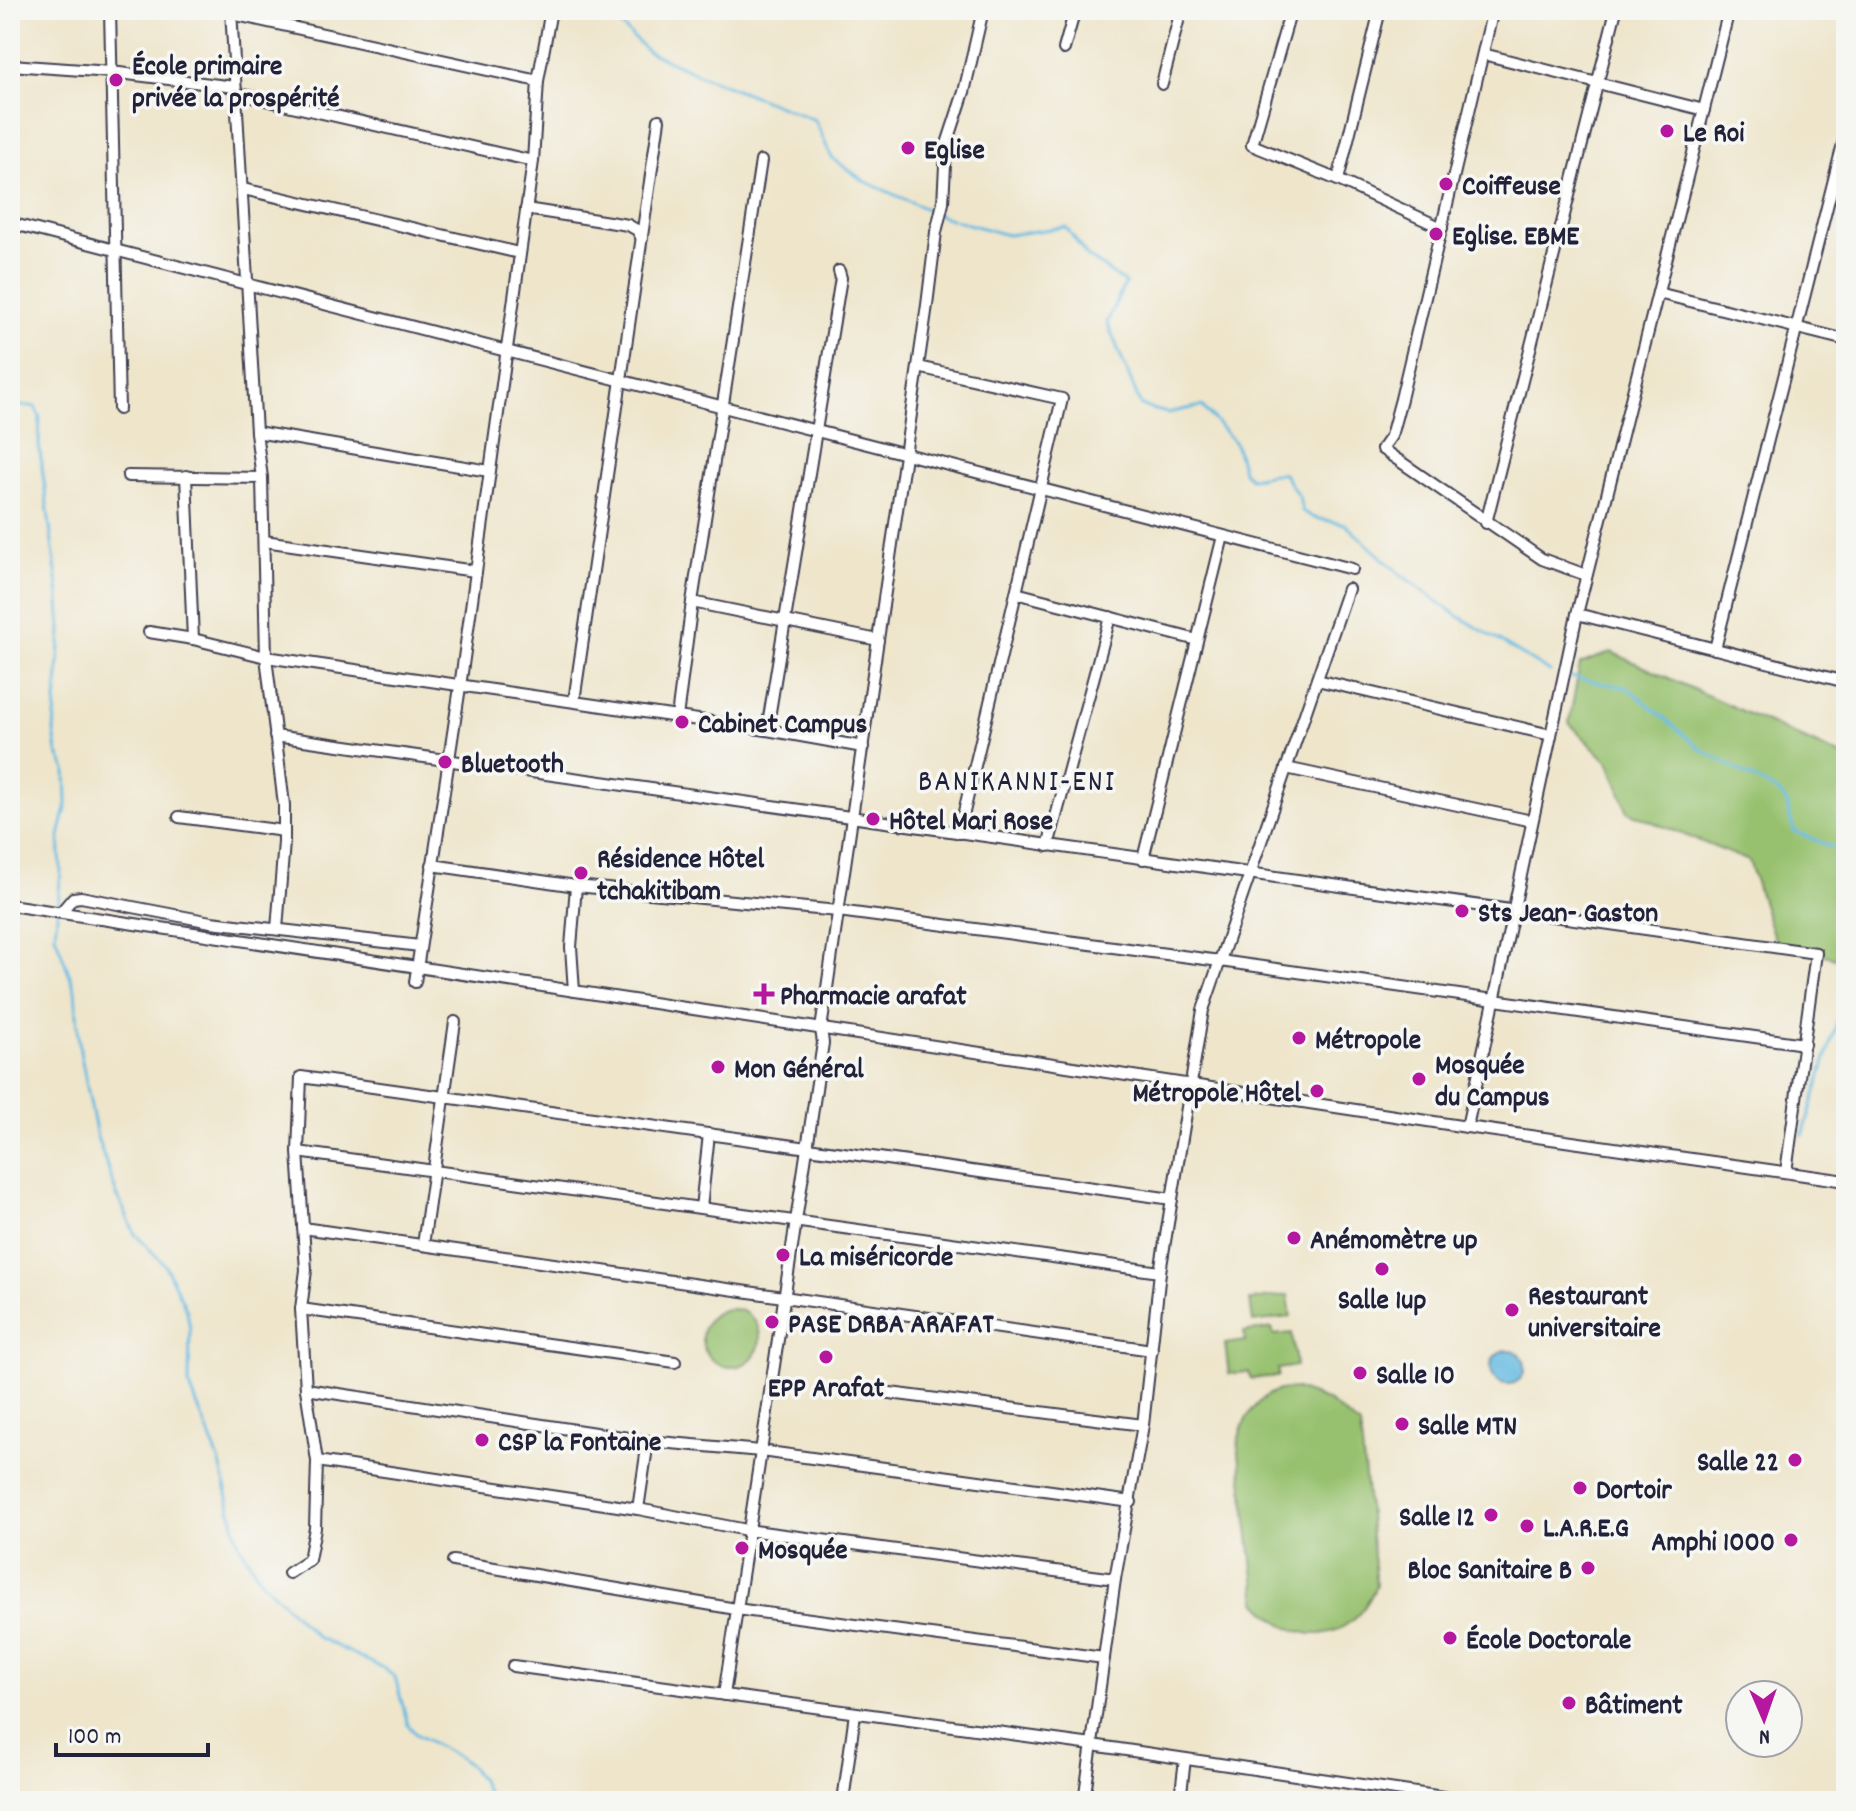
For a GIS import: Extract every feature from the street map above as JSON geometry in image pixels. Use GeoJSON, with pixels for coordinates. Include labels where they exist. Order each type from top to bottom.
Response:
{"type":"FeatureCollection","features":[{"type":"Feature","properties":{"kind":"street"},"geometry":{"type":"LineString","coordinates":[[110,10],[119,409]]}},
{"type":"Feature","properties":{"kind":"street"},"geometry":{"type":"LineString","coordinates":[[415,982],[460,687],[533,161],[538,81],[551,10]]}},
{"type":"Feature","properties":{"kind":"street"},"geometry":{"type":"LineString","coordinates":[[724,1695],[823,1043],[821,1029],[936,232],[943,203],[946,147],[961,101],[983,10]]}},
{"type":"Feature","properties":{"kind":"street"},"geometry":{"type":"LineString","coordinates":[[1064,49],[1075,10]]}},
{"type":"Feature","properties":{"kind":"street"},"geometry":{"type":"LineString","coordinates":[[1162,84],[1181,10]]}},
{"type":"Feature","properties":{"kind":"street"},"geometry":{"type":"LineString","coordinates":[[1291,10],[1252,145],[1442,228]]}},
{"type":"Feature","properties":{"kind":"street"},"geometry":{"type":"LineString","coordinates":[[1338,180],[1380,10]]}},
{"type":"Feature","properties":{"kind":"street"},"geometry":{"type":"LineString","coordinates":[[1493,10],[1395,423],[1382,449],[1542,559],[1586,575]]}},
{"type":"Feature","properties":{"kind":"street"},"geometry":{"type":"LineString","coordinates":[[1486,523],[1616,10]]}},
{"type":"Feature","properties":{"kind":"street"},"geometry":{"type":"LineString","coordinates":[[1467,1127],[1586,575],[1729,10]]}},
{"type":"Feature","properties":{"kind":"street"},"geometry":{"type":"LineString","coordinates":[[277,929],[284,831],[266,657],[262,478],[256,432],[232,12],[538,81]]}},
{"type":"Feature","properties":{"kind":"street"},"geometry":{"type":"LineString","coordinates":[[1483,54],[1704,110]]}},
{"type":"Feature","properties":{"kind":"street"},"geometry":{"type":"LineString","coordinates":[[10,65],[111,72],[235,90],[533,161]]}},
{"type":"Feature","properties":{"kind":"street"},"geometry":{"type":"LineString","coordinates":[[574,701],[659,120]]}},
{"type":"Feature","properties":{"kind":"street"},"geometry":{"type":"LineString","coordinates":[[1715,649],[1846,132]]}},
{"type":"Feature","properties":{"kind":"street"},"geometry":{"type":"LineString","coordinates":[[677,717],[761,161]]}},
{"type":"Feature","properties":{"kind":"street"},"geometry":{"type":"LineString","coordinates":[[243,189],[519,253]]}},
{"type":"Feature","properties":{"kind":"street"},"geometry":{"type":"LineString","coordinates":[[526,209],[628,225],[637,230],[642,238]]}},
{"type":"Feature","properties":{"kind":"street"},"geometry":{"type":"LineString","coordinates":[[10,223],[1352,569]]}},
{"type":"Feature","properties":{"kind":"street"},"geometry":{"type":"LineString","coordinates":[[767,730],[841,278],[839,271]]}},
{"type":"Feature","properties":{"kind":"street"},"geometry":{"type":"LineString","coordinates":[[1658,293],[1846,340]]}},
{"type":"Feature","properties":{"kind":"street"},"geometry":{"type":"LineString","coordinates":[[918,367],[1062,399],[959,833]]}},
{"type":"Feature","properties":{"kind":"street"},"geometry":{"type":"LineString","coordinates":[[256,432],[489,471]]}},
{"type":"Feature","properties":{"kind":"street"},"geometry":{"type":"LineString","coordinates":[[128,476],[262,478]]}},
{"type":"Feature","properties":{"kind":"street"},"geometry":{"type":"LineString","coordinates":[[186,476],[193,639]]}},
{"type":"Feature","properties":{"kind":"street"},"geometry":{"type":"LineString","coordinates":[[1143,859],[1223,536]]}},
{"type":"Feature","properties":{"kind":"street"},"geometry":{"type":"LineString","coordinates":[[264,541],[475,571]]}},
{"type":"Feature","properties":{"kind":"street"},"geometry":{"type":"LineString","coordinates":[[1084,1801],[1115,1579],[1143,1425],[1160,1272],[1203,1010],[1348,589]]}},
{"type":"Feature","properties":{"kind":"street"},"geometry":{"type":"LineString","coordinates":[[1016,593],[1197,640]]}},
{"type":"Feature","properties":{"kind":"street"},"geometry":{"type":"LineString","coordinates":[[692,602],[878,640]]}},
{"type":"Feature","properties":{"kind":"street"},"geometry":{"type":"LineString","coordinates":[[1577,614],[1845,680]]}},
{"type":"Feature","properties":{"kind":"street"},"geometry":{"type":"LineString","coordinates":[[1048,846],[1110,617]]}},
{"type":"Feature","properties":{"kind":"street"},"geometry":{"type":"LineString","coordinates":[[149,632],[266,657],[767,730],[863,747]]}},
{"type":"Feature","properties":{"kind":"street"},"geometry":{"type":"LineString","coordinates":[[1317,680],[1551,735]]}},
{"type":"Feature","properties":{"kind":"street"},"geometry":{"type":"LineString","coordinates":[[275,736],[1816,953],[1786,1172]]}},
{"type":"Feature","properties":{"kind":"street"},"geometry":{"type":"LineString","coordinates":[[1286,768],[1532,821]]}},
{"type":"Feature","properties":{"kind":"street"},"geometry":{"type":"LineString","coordinates":[[179,817],[284,831]]}},
{"type":"Feature","properties":{"kind":"street"},"geometry":{"type":"LineString","coordinates":[[432,865],[576,886],[838,911],[1220,961],[1804,1044]]}},
{"type":"Feature","properties":{"kind":"street"},"geometry":{"type":"LineString","coordinates":[[574,991],[571,947],[576,886]]}},
{"type":"Feature","properties":{"kind":"street"},"geometry":{"type":"LineString","coordinates":[[61,912],[67,902],[81,897],[193,920],[420,946]]}},
{"type":"Feature","properties":{"kind":"street"},"geometry":{"type":"LineString","coordinates":[[10,905],[1467,1127],[1846,1181]]}},
{"type":"Feature","properties":{"kind":"street"},"geometry":{"type":"LineString","coordinates":[[423,1245],[455,1022]]}},
{"type":"Feature","properties":{"kind":"street"},"geometry":{"type":"LineString","coordinates":[[289,1573],[309,1560],[315,1528],[317,1461],[306,1389],[301,1309],[306,1270],[298,1152],[301,1077],[1172,1199]]}},
{"type":"Feature","properties":{"kind":"street"},"geometry":{"type":"LineString","coordinates":[[701,1208],[709,1134]]}},
{"type":"Feature","properties":{"kind":"street"},"geometry":{"type":"LineString","coordinates":[[298,1152],[1160,1272]]}},
{"type":"Feature","properties":{"kind":"street"},"geometry":{"type":"LineString","coordinates":[[303,1228],[1152,1350]]}},
{"type":"Feature","properties":{"kind":"street"},"geometry":{"type":"LineString","coordinates":[[301,1309],[675,1362]]}},
{"type":"Feature","properties":{"kind":"street"},"geometry":{"type":"LineString","coordinates":[[306,1389],[648,1441],[761,1451],[1131,1502]]}},
{"type":"Feature","properties":{"kind":"street"},"geometry":{"type":"LineString","coordinates":[[874,1391],[1143,1425]]}},
{"type":"Feature","properties":{"kind":"street"},"geometry":{"type":"LineString","coordinates":[[638,1509],[648,1441]]}},
{"type":"Feature","properties":{"kind":"street"},"geometry":{"type":"LineString","coordinates":[[317,1461],[638,1509],[747,1530],[1115,1579]]}},
{"type":"Feature","properties":{"kind":"street"},"geometry":{"type":"LineString","coordinates":[[453,1561],[736,1609],[1104,1658]]}},
{"type":"Feature","properties":{"kind":"street"},"geometry":{"type":"LineString","coordinates":[[513,1666],[1092,1745],[1470,1801]]}},
{"type":"Feature","properties":{"kind":"street"},"geometry":{"type":"LineString","coordinates":[[843,1801],[855,1713]]}},
{"type":"Feature","properties":{"kind":"street"},"geometry":{"type":"LineString","coordinates":[[1180,1801],[1185,1759]]}},
{"type":"Feature","properties":{"kind":"street"},"geometry":{"type":"LineString","coordinates":[[10,1799],[28,1801]]}},
{"type":"Feature","properties":{"kind":"green space"},"geometry":{"type":"Polygon","coordinates":[[[1611,652],[1846,758],[1846,961],[1775,941],[1749,861],[1628,812],[1609,763],[1569,723],[1580,664],[1611,652]]]}},
{"type":"Feature","properties":{"kind":"green space"},"geometry":{"type":"Polygon","coordinates":[[[1288,1295],[1291,1317],[1253,1322],[1250,1300],[1288,1295]]]}},
{"type":"Feature","properties":{"kind":"green space"},"geometry":{"type":"Polygon","coordinates":[[[731,1309],[752,1317],[760,1338],[752,1359],[731,1367],[710,1359],[702,1338],[710,1317],[731,1309]]]}},
{"type":"Feature","properties":{"kind":"green space"},"geometry":{"type":"Polygon","coordinates":[[[1272,1328],[1274,1335],[1292,1333],[1296,1366],[1278,1369],[1278,1376],[1251,1379],[1249,1372],[1229,1374],[1225,1344],[1245,1341],[1244,1332],[1272,1328]]]}},
{"type":"Feature","properties":{"kind":"green space"},"geometry":{"type":"Polygon","coordinates":[[[1296,1389],[1326,1400],[1360,1426],[1376,1586],[1365,1606],[1352,1620],[1338,1630],[1322,1634],[1289,1627],[1257,1602],[1238,1445],[1245,1421],[1261,1400],[1278,1390],[1296,1389]]]}},
{"type":"Feature","properties":{"kind":"water"},"geometry":{"type":"Polygon","coordinates":[[[1508,1350],[1520,1355],[1525,1367],[1520,1379],[1508,1384],[1496,1379],[1491,1367],[1496,1355],[1508,1350]]]}},
{"type":"Feature","properties":{"kind":"waterway"},"geometry":{"type":"LineString","coordinates":[[606,10],[647,51],[815,120],[832,158],[864,181],[944,217],[1007,235],[1066,227],[1086,255],[1125,283],[1107,322],[1141,406],[1167,413],[1202,406],[1235,443],[1243,471],[1250,478],[1284,474],[1299,497],[1302,511],[1314,518],[1345,524],[1400,574],[1455,614],[1550,672]]}},
{"type":"Feature","properties":{"kind":"waterway"},"geometry":{"type":"LineString","coordinates":[[10,404],[35,407],[40,417],[39,444],[61,631],[54,731],[57,752],[66,770],[67,804],[59,836],[61,871],[55,935],[75,990],[80,1051],[97,1137],[117,1195],[135,1234],[165,1265],[187,1311],[190,1329],[189,1384],[220,1463],[238,1542],[262,1582],[317,1637],[383,1668],[395,1677],[408,1725],[416,1734],[470,1766],[481,1780],[490,1801]]}},
{"type":"Feature","properties":{"kind":"waterway"},"geometry":{"type":"LineString","coordinates":[[1570,677],[1632,691],[1702,750],[1778,792],[1785,799],[1794,831],[1846,853]]}},
{"type":"Feature","properties":{"kind":"waterway"},"geometry":{"type":"LineString","coordinates":[[1803,1135],[1845,995],[1842,972],[1846,945]]}},
{"type":"Feature","properties":{"kind":"place","name":"École primaire privée la prospérité"},"geometry":{"type":"Point","coordinates":[116,80]}},
{"type":"Feature","properties":{"kind":"place","name":"Le Roi"},"geometry":{"type":"Point","coordinates":[1667,131]}},
{"type":"Feature","properties":{"kind":"place","name":"Eglise"},"geometry":{"type":"Point","coordinates":[908,148]}},
{"type":"Feature","properties":{"kind":"place","name":"Coiffeuse"},"geometry":{"type":"Point","coordinates":[1446,184]}},
{"type":"Feature","properties":{"kind":"place","name":"Eglise. EBME"},"geometry":{"type":"Point","coordinates":[1436,234]}},
{"type":"Feature","properties":{"kind":"place","name":"Cabinet Campus"},"geometry":{"type":"Point","coordinates":[682,722]}},
{"type":"Feature","properties":{"kind":"place","name":"Bluetooth"},"geometry":{"type":"Point","coordinates":[445,762]}},
{"type":"Feature","properties":{"kind":"place","name":"Hôtel Mari Rose"},"geometry":{"type":"Point","coordinates":[873,819]}},
{"type":"Feature","properties":{"kind":"place","name":"Résidence Hôtel tchakitibam"},"geometry":{"type":"Point","coordinates":[581,873]}},
{"type":"Feature","properties":{"kind":"place","name":"Sts Jean- Gaston"},"geometry":{"type":"Point","coordinates":[1462,911]}},
{"type":"Feature","properties":{"kind":"place","name":"Pharmacie arafat"},"geometry":{"type":"Point","coordinates":[764,994]}},
{"type":"Feature","properties":{"kind":"place","name":"Métropole"},"geometry":{"type":"Point","coordinates":[1299,1038]}},
{"type":"Feature","properties":{"kind":"place","name":"Mon Général"},"geometry":{"type":"Point","coordinates":[718,1067]}},
{"type":"Feature","properties":{"kind":"place","name":"Mosquée du Campus"},"geometry":{"type":"Point","coordinates":[1419,1079]}},
{"type":"Feature","properties":{"kind":"place","name":"Métropole Hôtel"},"geometry":{"type":"Point","coordinates":[1317,1091]}},
{"type":"Feature","properties":{"kind":"place","name":"Anémomètre up"},"geometry":{"type":"Point","coordinates":[1294,1238]}},
{"type":"Feature","properties":{"kind":"place","name":"La miséricorde"},"geometry":{"type":"Point","coordinates":[783,1255]}},
{"type":"Feature","properties":{"kind":"place","name":"Salle 1up"},"geometry":{"type":"Point","coordinates":[1382,1269]}},
{"type":"Feature","properties":{"kind":"place","name":"Restaurant universitaire"},"geometry":{"type":"Point","coordinates":[1512,1310]}},
{"type":"Feature","properties":{"kind":"place","name":"PASE DRBA ARAFAT"},"geometry":{"type":"Point","coordinates":[772,1322]}},
{"type":"Feature","properties":{"kind":"place","name":"EPP Arafat"},"geometry":{"type":"Point","coordinates":[826,1357]}},
{"type":"Feature","properties":{"kind":"place","name":"Salle 10"},"geometry":{"type":"Point","coordinates":[1360,1373]}},
{"type":"Feature","properties":{"kind":"place","name":"Salle MTN"},"geometry":{"type":"Point","coordinates":[1402,1424]}},
{"type":"Feature","properties":{"kind":"place","name":"CSP la Fontaine"},"geometry":{"type":"Point","coordinates":[482,1440]}},
{"type":"Feature","properties":{"kind":"place","name":"Salle 22"},"geometry":{"type":"Point","coordinates":[1795,1460]}},
{"type":"Feature","properties":{"kind":"place","name":"Dortoir"},"geometry":{"type":"Point","coordinates":[1580,1488]}},
{"type":"Feature","properties":{"kind":"place","name":"Salle 12"},"geometry":{"type":"Point","coordinates":[1491,1515]}},
{"type":"Feature","properties":{"kind":"place","name":"L.A.R.E.G"},"geometry":{"type":"Point","coordinates":[1527,1526]}},
{"type":"Feature","properties":{"kind":"place","name":"Amphi 1000"},"geometry":{"type":"Point","coordinates":[1791,1540]}},
{"type":"Feature","properties":{"kind":"place","name":"Mosquée"},"geometry":{"type":"Point","coordinates":[742,1548]}},
{"type":"Feature","properties":{"kind":"place","name":"Bloc Sanitaire B"},"geometry":{"type":"Point","coordinates":[1588,1568]}},
{"type":"Feature","properties":{"kind":"place","name":"École Doctorale"},"geometry":{"type":"Point","coordinates":[1450,1638]}},
{"type":"Feature","properties":{"kind":"place","name":"Bâtiment"},"geometry":{"type":"Point","coordinates":[1569,1703]}},
{"type":"Feature","properties":{"kind":"district","name":"BANIKANNI-ENI"},"geometry":{"type":"Point","coordinates":[1017,780]}}]}
